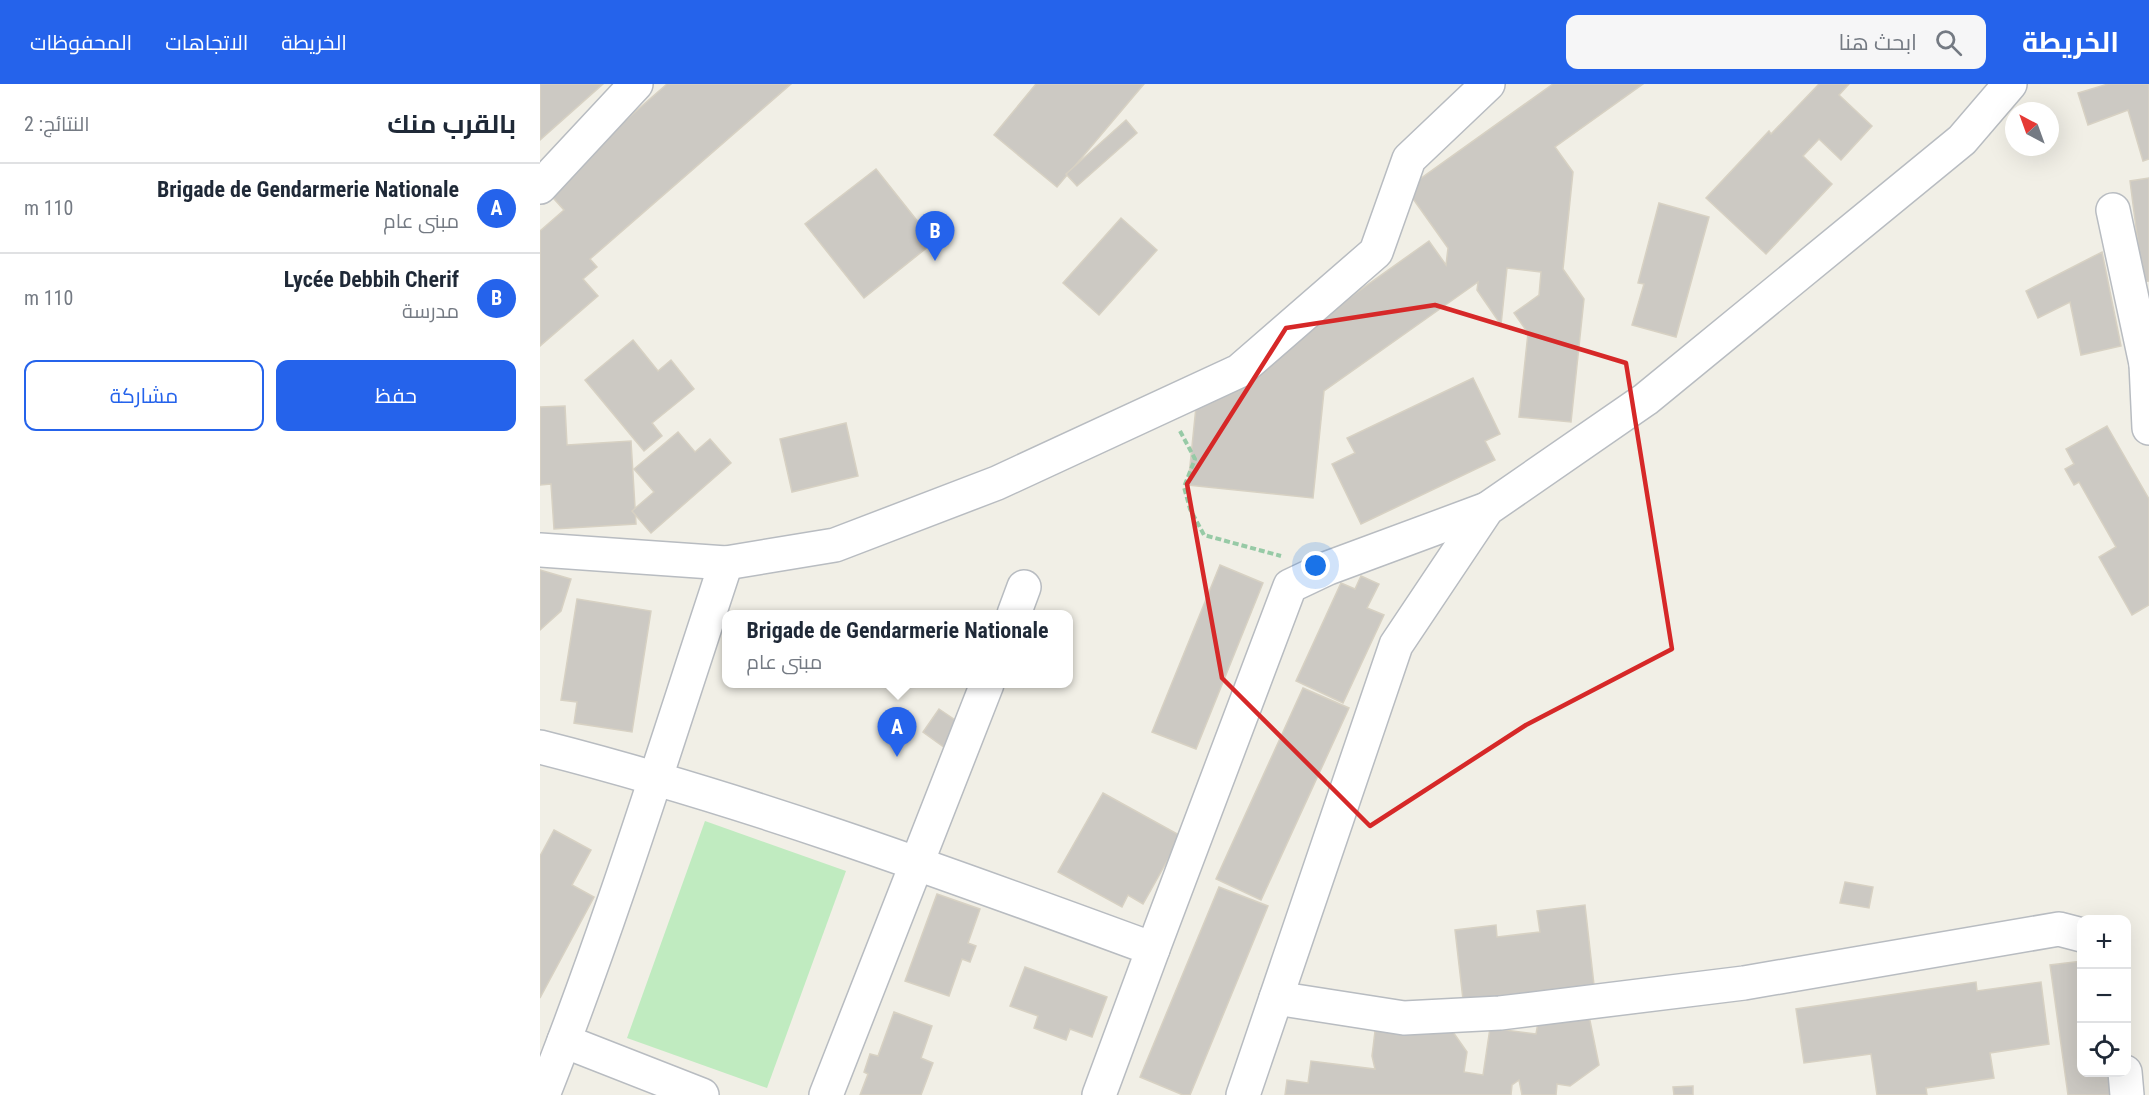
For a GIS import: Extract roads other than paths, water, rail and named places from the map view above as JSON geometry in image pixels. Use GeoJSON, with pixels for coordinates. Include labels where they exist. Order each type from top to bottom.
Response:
{"type":"FeatureCollection","features":[{"type":"Feature","properties":{"kind":"street"},"geometry":{"type":"LineString","coordinates":[[540,187],[636,84]]}},
{"type":"Feature","properties":{"kind":"street"},"geometry":{"type":"LineString","coordinates":[[540,550],[726,563],[835,545],[998,483],[1239,371],[1376,252],[1409,159],[1488,84]]}},
{"type":"Feature","properties":{"kind":"street"},"geometry":{"type":"LineString","coordinates":[[1099,1095],[1290,586],[1328,568],[1487,509],[1646,399],[1962,140],[2010,84]]}},
{"type":"Feature","properties":{"kind":"street"},"geometry":{"type":"LineString","coordinates":[[2113,210],[2147,363],[2149,428]]}},
{"type":"Feature","properties":{"kind":"street"},"geometry":{"type":"LineString","coordinates":[[1243,1095],[1396,645],[1487,509]]}},
{"type":"Feature","properties":{"kind":"street"},"geometry":{"type":"LineString","coordinates":[[543,1095],[656,777],[726,563]]}},
{"type":"Feature","properties":{"kind":"street"},"geometry":{"type":"LineString","coordinates":[[826,1095],[985,688]]}},
{"type":"Feature","properties":{"kind":"street"},"geometry":{"type":"LineString","coordinates":[[540,747],[656,777],[917,863],[1154,949]]}},
{"type":"Feature","properties":{"kind":"street"},"geometry":{"type":"LineString","coordinates":[[1276,998],[1404,1018],[1500,1013],[1744,982],[2059,929],[2077,934]]}},
{"type":"Feature","properties":{"kind":"street"},"geometry":{"type":"LineString","coordinates":[[564,1041],[702,1095]]}},
{"type":"Feature","properties":{"kind":"street"},"geometry":{"type":"LineString","coordinates":[[2125,1077],[2127,1095]]}},
{"type":"Feature","properties":{"kind":"place","name":"Lycée Debbih Cherif"},"geometry":{"type":"Point","coordinates":[935,261]}},
{"type":"Feature","properties":{"kind":"place","name":"Brigade de Gendarmerie Nationale"},"geometry":{"type":"Point","coordinates":[897,757]}}]}
